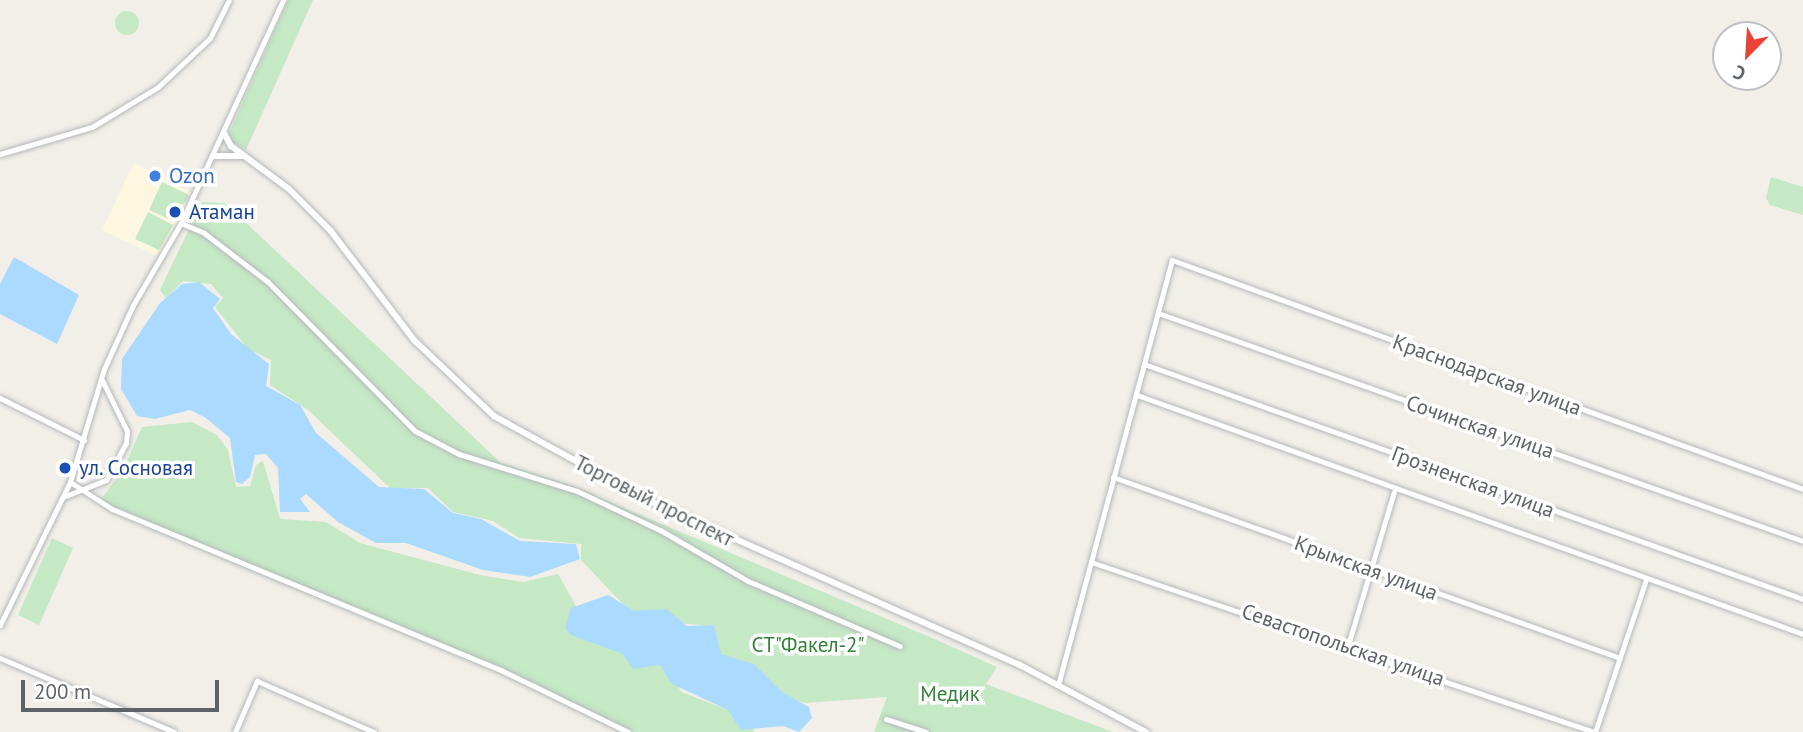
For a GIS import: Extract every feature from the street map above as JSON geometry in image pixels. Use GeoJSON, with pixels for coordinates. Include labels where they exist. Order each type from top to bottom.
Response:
{"type":"FeatureCollection","features":[{"type":"Feature","properties":{"kind":"street"},"geometry":{"type":"LineString","coordinates":[[0,155],[92,127],[158,87],[211,38],[229,0]]}},
{"type":"Feature","properties":{"kind":"street"},"geometry":{"type":"LineString","coordinates":[[0,625],[70,482],[102,380],[133,305],[181,223],[283,0]]}},
{"type":"Feature","properties":{"kind":"street","name":"Торговый проспект"},"geometry":{"type":"LineString","coordinates":[[223,133],[243,156],[289,189],[330,230],[415,341],[494,416],[702,527],[918,618],[1058,685],[1146,732]]}},
{"type":"Feature","properties":{"kind":"street"},"geometry":{"type":"LineString","coordinates":[[213,156],[243,156]]}},
{"type":"Feature","properties":{"kind":"street"},"geometry":{"type":"LineString","coordinates":[[181,223],[204,233],[268,282],[415,431],[459,454],[577,491],[660,530],[748,581],[900,646]]}},
{"type":"Feature","properties":{"kind":"street","name":"Краснодарская улица"},"geometry":{"type":"LineString","coordinates":[[1158,313],[1172,260],[1803,489]]}},
{"type":"Feature","properties":{"kind":"street"},"geometry":{"type":"LineString","coordinates":[[1058,685],[1158,313]]}},
{"type":"Feature","properties":{"kind":"street","name":"Сочинская улица"},"geometry":{"type":"LineString","coordinates":[[1158,313],[1803,541]]}},
{"type":"Feature","properties":{"kind":"street","name":"Грозненская улица"},"geometry":{"type":"LineString","coordinates":[[1144,364],[1803,599]]}},
{"type":"Feature","properties":{"kind":"street"},"geometry":{"type":"LineString","coordinates":[[62,497],[106,481],[126,443],[127,431],[102,380]]}},
{"type":"Feature","properties":{"kind":"street"},"geometry":{"type":"LineString","coordinates":[[1137,395],[1394,492],[1803,634]]}},
{"type":"Feature","properties":{"kind":"street"},"geometry":{"type":"LineString","coordinates":[[0,398],[84,440]]}},
{"type":"Feature","properties":{"kind":"street","name":"Крымская улица"},"geometry":{"type":"LineString","coordinates":[[1113,478],[1619,658]]}},
{"type":"Feature","properties":{"kind":"street"},"geometry":{"type":"LineString","coordinates":[[70,482],[83,491],[242,566],[503,671],[628,732]]}},
{"type":"Feature","properties":{"kind":"street"},"geometry":{"type":"LineString","coordinates":[[1348,645],[1394,492]]}},
{"type":"Feature","properties":{"kind":"street","name":"Севастопольская улица"},"geometry":{"type":"LineString","coordinates":[[1091,562],[1348,645],[1594,732]]}},
{"type":"Feature","properties":{"kind":"street"},"geometry":{"type":"LineString","coordinates":[[1594,732],[1646,580]]}},
{"type":"Feature","properties":{"kind":"street"},"geometry":{"type":"LineString","coordinates":[[0,659],[174,732]]}},
{"type":"Feature","properties":{"kind":"street"},"geometry":{"type":"LineString","coordinates":[[235,732],[257,681],[374,732]]}},
{"type":"Feature","properties":{"kind":"street"},"geometry":{"type":"LineString","coordinates":[[886,719],[926,732]]}},
{"type":"Feature","properties":{"kind":"shaded area"},"geometry":{"type":"Polygon","coordinates":[[[134,163],[194,194],[164,259],[102,230],[134,163]]]}},
{"type":"Feature","properties":{"kind":"green space"},"geometry":{"type":"Polygon","coordinates":[[[288,0],[313,0],[246,150],[227,138],[288,0]]]}},
{"type":"Feature","properties":{"kind":"green space"},"geometry":{"type":"Polygon","coordinates":[[[127,11],[138,18],[139,23],[132,34],[127,35],[116,28],[115,23],[122,12],[127,11]]]}},
{"type":"Feature","properties":{"kind":"green space"},"geometry":{"type":"Polygon","coordinates":[[[1771,177],[1803,187],[1803,215],[1770,205],[1766,198],[1771,177]]]}},
{"type":"Feature","properties":{"kind":"green space"},"geometry":{"type":"Polygon","coordinates":[[[162,182],[189,195],[185,203],[175,207],[173,221],[149,210],[162,182]]]}},
{"type":"Feature","properties":{"kind":"green space","name":"СТ\"Факел-2\""},"geometry":{"type":"Polygon","coordinates":[[[202,202],[225,203],[501,463],[567,484],[937,640],[997,667],[986,684],[1113,732],[874,732],[887,697],[805,703],[791,698],[712,648],[702,625],[638,620],[581,560],[581,544],[519,538],[493,521],[453,512],[428,488],[390,488],[308,410],[270,385],[271,360],[248,349],[215,307],[223,298],[211,284],[183,281],[166,298],[160,290],[202,202]]]}},
{"type":"Feature","properties":{"kind":"green space"},"geometry":{"type":"Polygon","coordinates":[[[148,212],[173,225],[159,250],[135,239],[148,212]]]}},
{"type":"Feature","properties":{"kind":"green space"},"geometry":{"type":"Polygon","coordinates":[[[192,422],[217,435],[228,450],[236,487],[250,486],[256,465],[263,461],[280,519],[326,522],[360,543],[480,575],[523,582],[558,574],[595,640],[669,667],[681,692],[752,719],[754,732],[621,732],[499,673],[111,512],[100,501],[124,468],[142,427],[192,422]]]}},
{"type":"Feature","properties":{"kind":"green space"},"geometry":{"type":"Polygon","coordinates":[[[52,538],[73,548],[39,625],[18,615],[52,538]]]}},
{"type":"Feature","properties":{"kind":"water"},"geometry":{"type":"Polygon","coordinates":[[[14,257],[79,295],[57,344],[0,314],[0,284],[14,257]]]}},
{"type":"Feature","properties":{"kind":"water"},"geometry":{"type":"Polygon","coordinates":[[[199,282],[220,299],[213,308],[231,334],[269,364],[266,386],[300,405],[316,433],[379,487],[424,489],[453,513],[481,519],[520,541],[576,544],[580,559],[530,577],[483,570],[406,543],[376,543],[338,522],[306,494],[300,499],[310,512],[280,512],[278,468],[266,454],[255,455],[250,477],[242,484],[236,482],[230,438],[206,418],[190,410],[155,419],[137,416],[121,389],[122,359],[160,303],[182,284],[199,282]]]}},
{"type":"Feature","properties":{"kind":"water"},"geometry":{"type":"Polygon","coordinates":[[[608,595],[634,611],[666,609],[687,626],[714,625],[721,654],[754,664],[782,692],[809,707],[812,718],[799,732],[783,726],[741,730],[728,710],[672,684],[660,665],[633,669],[623,654],[571,635],[565,628],[571,608],[608,595]]]}},
{"type":"Feature","properties":{"kind":"place","name":"Ozon"},"geometry":{"type":"Point","coordinates":[155,176]}},
{"type":"Feature","properties":{"kind":"place","name":"Атаман"},"geometry":{"type":"Point","coordinates":[175,212]}},
{"type":"Feature","properties":{"kind":"place","name":"ул. Сосновая"},"geometry":{"type":"Point","coordinates":[65,468]}},
{"type":"Feature","properties":{"kind":"park label","name":"Медик"},"geometry":{"type":"Point","coordinates":[950,694]}}]}
